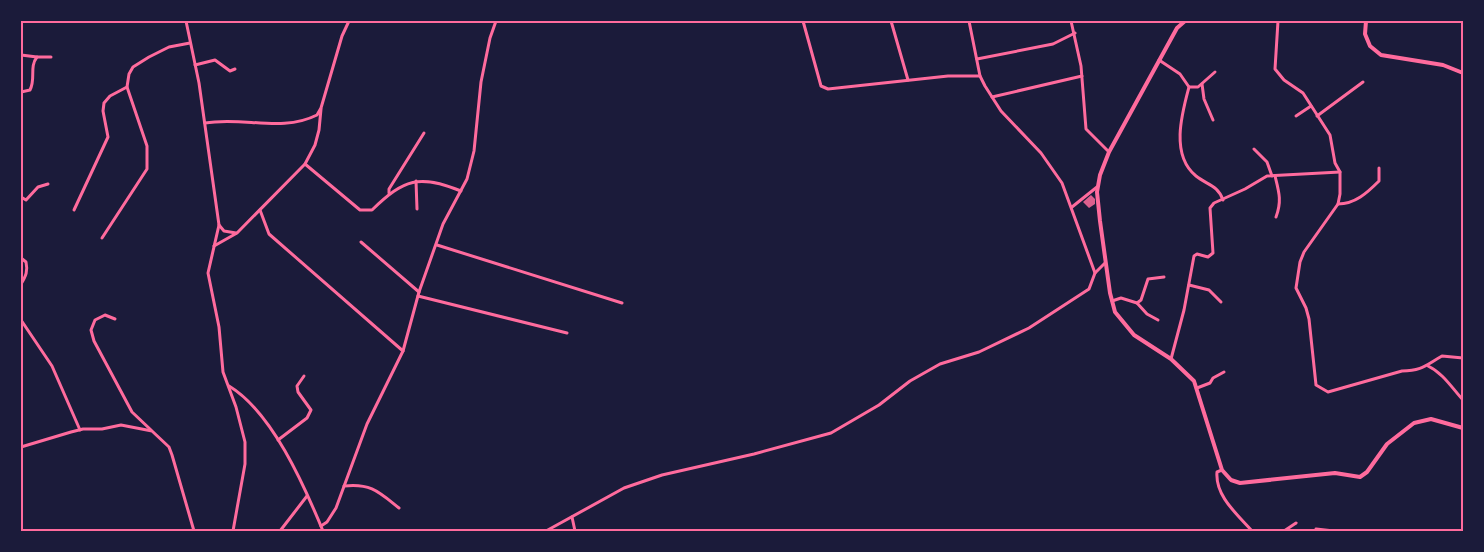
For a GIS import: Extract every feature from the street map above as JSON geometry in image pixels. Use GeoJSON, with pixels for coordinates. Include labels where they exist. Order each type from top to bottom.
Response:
{"type":"FeatureCollection","features":[{"type":"Feature","properties":{"kind":"street"},"geometry":{"type":"LineString","coordinates":[[186,21],[205,123],[219,225],[208,273],[219,327],[222,372],[240,418],[245,442],[245,464],[233,531]]}},
{"type":"Feature","properties":{"kind":"street"},"geometry":{"type":"LineString","coordinates":[[214,246],[237,233],[305,164],[315,146],[321,108],[342,36],[349,21]]}},
{"type":"Feature","properties":{"kind":"street"},"geometry":{"type":"LineString","coordinates":[[321,526],[327,522],[336,508],[351,461],[403,351],[418,294],[444,224],[461,191],[473,158],[481,82],[496,21]]}},
{"type":"Feature","properties":{"kind":"street"},"geometry":{"type":"LineString","coordinates":[[803,21],[821,86],[828,89],[948,76],[980,76]]}},
{"type":"Feature","properties":{"kind":"street"},"geometry":{"type":"LineString","coordinates":[[891,21],[908,80]]}},
{"type":"Feature","properties":{"kind":"street"},"geometry":{"type":"LineString","coordinates":[[969,21],[980,76],[1001,111],[1053,169],[1062,183],[1095,273]]}},
{"type":"Feature","properties":{"kind":"street"},"geometry":{"type":"LineString","coordinates":[[1071,21],[1076,33],[1082,76],[1086,129],[1109,152]]}},
{"type":"Feature","properties":{"kind":"street"},"geometry":{"type":"LineString","coordinates":[[1185,21],[1177,28],[1109,152],[1098,186],[1099,212],[1105,263],[1115,312],[1134,335],[1171,359],[1194,381],[1222,470],[1231,480],[1240,483],[1335,473],[1360,477],[1367,472],[1387,444],[1414,423],[1431,419],[1463,428]]}},
{"type":"Feature","properties":{"kind":"street"},"geometry":{"type":"LineString","coordinates":[[1278,21],[1275,69],[1284,80],[1303,93],[1330,135],[1335,163],[1340,172],[1338,204],[1304,252],[1296,288],[1309,319],[1316,385],[1328,393],[1354,384],[1415,371],[1420,367],[1428,366],[1442,356],[1463,358]]}},
{"type":"Feature","properties":{"kind":"street"},"geometry":{"type":"LineString","coordinates":[[1366,21],[1365,34],[1370,46],[1381,55],[1443,65],[1463,73]]}},
{"type":"Feature","properties":{"kind":"street"},"geometry":{"type":"LineString","coordinates":[[977,59],[1053,44],[1076,33]]}},
{"type":"Feature","properties":{"kind":"street"},"geometry":{"type":"LineString","coordinates":[[102,238],[147,169],[147,146],[127,87],[129,74],[133,67],[169,47],[190,43]]}},
{"type":"Feature","properties":{"kind":"street"},"geometry":{"type":"LineString","coordinates":[[21,55],[51,57]]}},
{"type":"Feature","properties":{"kind":"street"},"geometry":{"type":"LineString","coordinates":[[21,92],[30,90],[33,84],[33,65],[37,57]]}},
{"type":"Feature","properties":{"kind":"street"},"geometry":{"type":"LineString","coordinates":[[195,65],[215,60],[230,70],[235,69]]}},
{"type":"Feature","properties":{"kind":"street"},"geometry":{"type":"LineString","coordinates":[[1159,60],[1180,74],[1189,87],[1180,122],[1182,154],[1194,175],[1212,184],[1223,200]]}},
{"type":"Feature","properties":{"kind":"street"},"geometry":{"type":"LineString","coordinates":[[1189,87],[1198,87],[1215,72]]}},
{"type":"Feature","properties":{"kind":"street"},"geometry":{"type":"LineString","coordinates":[[992,97],[1082,76]]}},
{"type":"Feature","properties":{"kind":"street"},"geometry":{"type":"LineString","coordinates":[[1317,116],[1363,82]]}},
{"type":"Feature","properties":{"kind":"street"},"geometry":{"type":"LineString","coordinates":[[1202,84],[1204,99],[1213,120]]}},
{"type":"Feature","properties":{"kind":"street"},"geometry":{"type":"LineString","coordinates":[[74,210],[108,137],[103,111],[104,103],[110,96],[127,87]]}},
{"type":"Feature","properties":{"kind":"street"},"geometry":{"type":"LineString","coordinates":[[1296,116],[1311,106]]}},
{"type":"Feature","properties":{"kind":"street"},"geometry":{"type":"LineString","coordinates":[[205,123],[221,120],[280,124],[312,117],[317,115],[321,108]]}},
{"type":"Feature","properties":{"kind":"street"},"geometry":{"type":"LineString","coordinates":[[389,193],[389,189],[424,133]]}},
{"type":"Feature","properties":{"kind":"street"},"geometry":{"type":"LineString","coordinates":[[1254,149],[1267,162],[1281,194],[1276,217]]}},
{"type":"Feature","properties":{"kind":"street"},"geometry":{"type":"LineString","coordinates":[[305,164],[360,210],[372,210],[389,193],[420,180],[444,184],[461,191]]}},
{"type":"Feature","properties":{"kind":"street"},"geometry":{"type":"LineString","coordinates":[[1338,204],[1348,204],[1373,187],[1379,181],[1379,168]]}},
{"type":"Feature","properties":{"kind":"street"},"geometry":{"type":"LineString","coordinates":[[1171,359],[1194,256],[1197,254],[1208,257],[1213,253],[1210,208],[1214,203],[1267,176],[1340,172]]}},
{"type":"Feature","properties":{"kind":"street"},"geometry":{"type":"LineString","coordinates":[[416,182],[417,209]]}},
{"type":"Feature","properties":{"kind":"street"},"geometry":{"type":"LineString","coordinates":[[21,197],[26,200],[38,187],[48,184]]}},
{"type":"Feature","properties":{"kind":"street"},"geometry":{"type":"LineString","coordinates":[[1072,207],[1098,186]]}},
{"type":"Feature","properties":{"kind":"street"},"geometry":{"type":"LineString","coordinates":[[260,210],[269,234],[403,351]]}},
{"type":"Feature","properties":{"kind":"street"},"geometry":{"type":"LineString","coordinates":[[219,225],[224,231],[237,233]]}},
{"type":"Feature","properties":{"kind":"street"},"geometry":{"type":"LineString","coordinates":[[361,242],[418,294],[567,333]]}},
{"type":"Feature","properties":{"kind":"street"},"geometry":{"type":"LineString","coordinates":[[437,245],[622,303]]}},
{"type":"Feature","properties":{"kind":"street"},"geometry":{"type":"LineString","coordinates":[[21,258],[26,262],[27,274],[21,284]]}},
{"type":"Feature","properties":{"kind":"street"},"geometry":{"type":"LineString","coordinates":[[546,531],[624,488],[662,475],[754,454],[831,433],[879,405],[910,381],[940,364],[979,352],[1029,328],[1089,289],[1095,273],[1105,263]]}},
{"type":"Feature","properties":{"kind":"street"},"geometry":{"type":"LineString","coordinates":[[1137,303],[1141,300],[1148,279],[1164,277]]}},
{"type":"Feature","properties":{"kind":"street"},"geometry":{"type":"LineString","coordinates":[[1189,285],[1209,290],[1221,302]]}},
{"type":"Feature","properties":{"kind":"street"},"geometry":{"type":"LineString","coordinates":[[1112,301],[1121,298],[1137,303],[1147,314],[1158,320]]}},
{"type":"Feature","properties":{"kind":"street"},"geometry":{"type":"LineString","coordinates":[[115,319],[105,315],[95,320],[91,330],[94,341],[132,412],[169,447],[194,531]]}},
{"type":"Feature","properties":{"kind":"street"},"geometry":{"type":"LineString","coordinates":[[21,320],[51,366],[80,430]]}},
{"type":"Feature","properties":{"kind":"street"},"geometry":{"type":"LineString","coordinates":[[1428,366],[1443,376],[1463,400]]}},
{"type":"Feature","properties":{"kind":"street"},"geometry":{"type":"LineString","coordinates":[[1197,388],[1210,383],[1213,378],[1224,372]]}},
{"type":"Feature","properties":{"kind":"street"},"geometry":{"type":"LineString","coordinates":[[278,440],[307,418],[311,410],[297,386],[304,376]]}},
{"type":"Feature","properties":{"kind":"street"},"geometry":{"type":"LineString","coordinates":[[229,386],[242,394],[274,432],[323,531]]}},
{"type":"Feature","properties":{"kind":"street"},"geometry":{"type":"LineString","coordinates":[[21,447],[80,430],[121,425],[152,431]]}},
{"type":"Feature","properties":{"kind":"street"},"geometry":{"type":"LineString","coordinates":[[1222,470],[1217,472],[1216,481],[1223,498],[1252,531]]}},
{"type":"Feature","properties":{"kind":"street"},"geometry":{"type":"LineString","coordinates":[[344,486],[362,484],[382,494],[399,508]]}},
{"type":"Feature","properties":{"kind":"street"},"geometry":{"type":"LineString","coordinates":[[280,531],[307,496]]}},
{"type":"Feature","properties":{"kind":"street"},"geometry":{"type":"LineString","coordinates":[[572,517],[575,531]]}},
{"type":"Feature","properties":{"kind":"street"},"geometry":{"type":"LineString","coordinates":[[1284,531],[1296,523]]}},
{"type":"Feature","properties":{"kind":"street"},"geometry":{"type":"LineString","coordinates":[[1316,529],[1334,531]]}},
{"type":"Feature","properties":{"kind":"building"},"geometry":{"type":"Polygon","coordinates":[[[1091,195],[1095,199],[1095,204],[1089,208],[1083,202],[1091,195]]]}}]}
